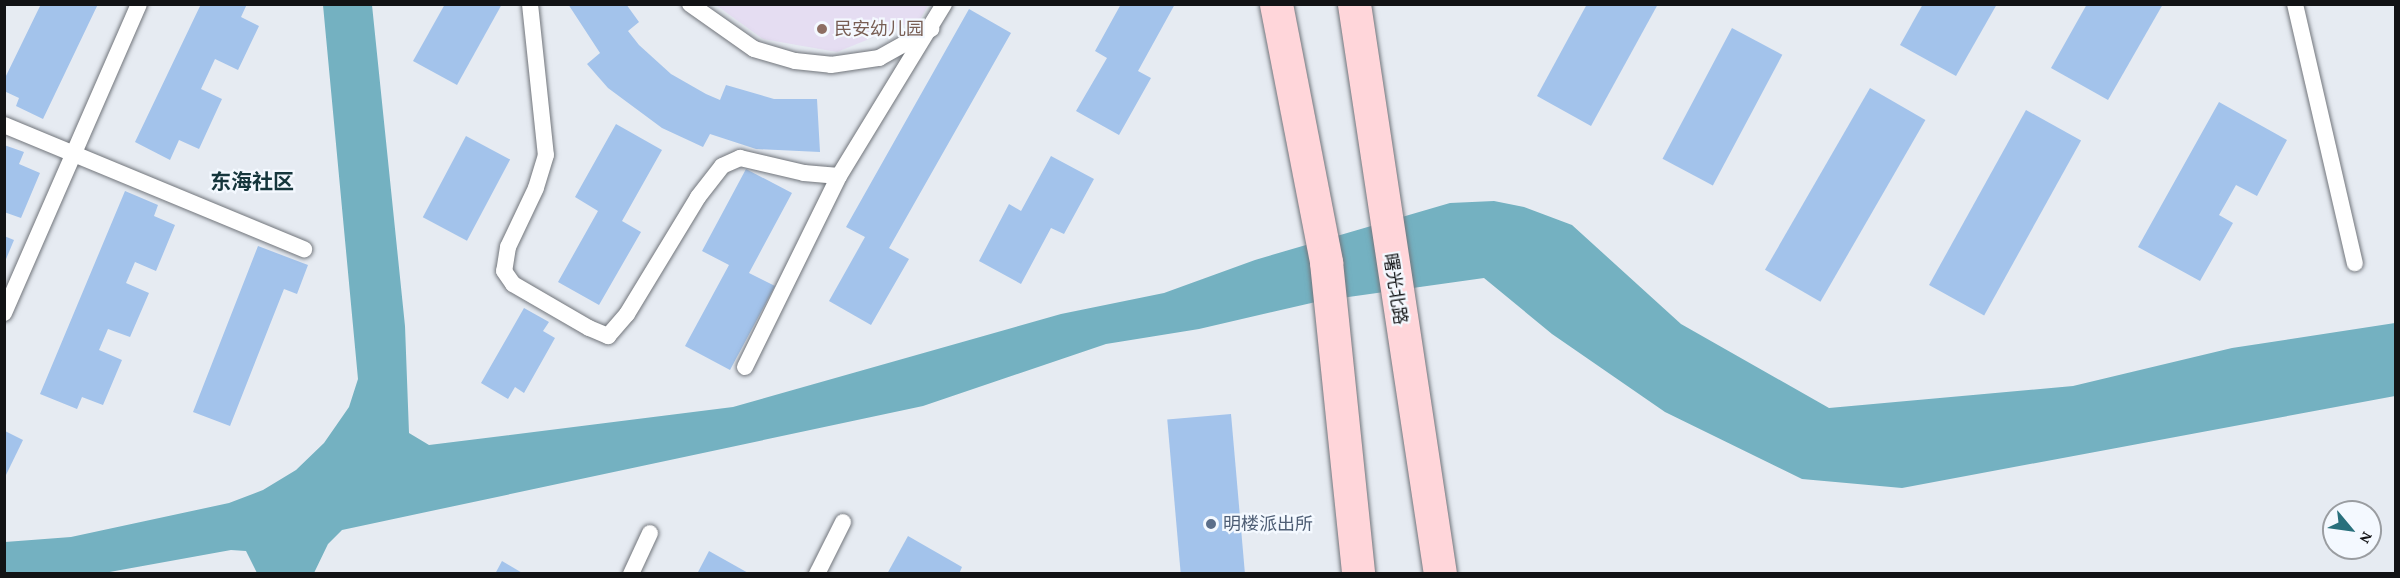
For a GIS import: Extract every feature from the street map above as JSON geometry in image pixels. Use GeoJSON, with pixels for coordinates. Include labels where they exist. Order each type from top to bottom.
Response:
{"type":"FeatureCollection","features":[{"type":"Feature","properties":{"kind":"main road"},"geometry":{"type":"LineString","coordinates":[[1276,4],[1326,262],[1358,573]]}},
{"type":"Feature","properties":{"kind":"main road","name":"曙光北路"},"geometry":{"type":"LineString","coordinates":[[1354,4],[1386,228],[1440,573]]}},
{"type":"Feature","properties":{"kind":"lane"},"geometry":{"type":"LineString","coordinates":[[4,313],[72,152],[139,4]]}},
{"type":"Feature","properties":{"kind":"lane"},"geometry":{"type":"LineString","coordinates":[[530,4],[546,155],[536,188],[508,247],[504,271],[513,284],[589,328],[608,336],[627,314],[698,196],[722,166],[740,158],[804,173],[839,176]]}},
{"type":"Feature","properties":{"kind":"lane"},"geometry":{"type":"LineString","coordinates":[[690,4],[754,50],[795,61],[831,65],[879,58],[932,29]]}},
{"type":"Feature","properties":{"kind":"lane"},"geometry":{"type":"LineString","coordinates":[[745,367],[839,176],[932,29],[944,4]]}},
{"type":"Feature","properties":{"kind":"lane"},"geometry":{"type":"LineString","coordinates":[[2295,4],[2355,263]]}},
{"type":"Feature","properties":{"kind":"lane"},"geometry":{"type":"LineString","coordinates":[[4,125],[304,249]]}},
{"type":"Feature","properties":{"kind":"lane"},"geometry":{"type":"LineString","coordinates":[[817,573],[843,522]]}},
{"type":"Feature","properties":{"kind":"lane"},"geometry":{"type":"LineString","coordinates":[[631,573],[650,533]]}},
{"type":"Feature","properties":{"kind":"shaded area","name":"民安幼儿园"},"geometry":{"type":"Polygon","coordinates":[[[716,5],[928,5],[921,18],[837,52],[763,39],[716,5]]]}},
{"type":"Feature","properties":{"kind":"water"},"geometry":{"type":"Polygon","coordinates":[[[323,5],[372,5],[405,326],[409,433],[429,445],[733,407],[1061,314],[1164,293],[1255,260],[1450,203],[1494,201],[1524,207],[1572,225],[1681,324],[1829,408],[2073,386],[2232,348],[2395,323],[2395,396],[1902,488],[1802,479],[1665,412],[1552,334],[1484,278],[1320,301],[1199,329],[1106,344],[923,406],[342,530],[328,544],[314,573],[257,573],[246,551],[231,550],[104,573],[5,574],[5,542],[71,537],[229,503],[263,490],[296,470],[324,443],[349,407],[358,379],[323,5]]]}},
{"type":"Feature","properties":{"kind":"building"},"geometry":{"type":"Polygon","coordinates":[[[41,4],[98,4],[43,119],[16,106],[19,98],[4,91],[4,80],[41,4]]]}},
{"type":"Feature","properties":{"kind":"building"},"geometry":{"type":"Polygon","coordinates":[[[201,4],[247,4],[241,17],[259,26],[238,70],[215,59],[201,89],[222,99],[199,149],[179,140],[170,160],[135,142],[201,4]]]}},
{"type":"Feature","properties":{"kind":"building"},"geometry":{"type":"Polygon","coordinates":[[[445,4],[502,4],[457,85],[413,61],[445,4]]]}},
{"type":"Feature","properties":{"kind":"building"},"geometry":{"type":"Polygon","coordinates":[[[568,4],[626,4],[639,22],[628,31],[639,45],[671,74],[720,100],[726,85],[774,99],[817,99],[820,152],[756,149],[710,134],[703,147],[662,128],[608,88],[587,64],[600,53],[568,4]]]}},
{"type":"Feature","properties":{"kind":"building"},"geometry":{"type":"Polygon","coordinates":[[[1121,4],[1175,4],[1138,71],[1151,78],[1119,135],[1076,111],[1107,58],[1095,51],[1121,4]]]}},
{"type":"Feature","properties":{"kind":"building"},"geometry":{"type":"Polygon","coordinates":[[[1587,4],[1658,4],[1591,126],[1537,96],[1587,4]]]}},
{"type":"Feature","properties":{"kind":"building"},"geometry":{"type":"Polygon","coordinates":[[[1923,4],[1997,4],[1956,76],[1900,45],[1923,4]]]}},
{"type":"Feature","properties":{"kind":"building"},"geometry":{"type":"Polygon","coordinates":[[[2087,4],[2163,4],[2108,100],[2051,68],[2087,4]]]}},
{"type":"Feature","properties":{"kind":"building"},"geometry":{"type":"Polygon","coordinates":[[[969,9],[1011,33],[889,248],[909,259],[871,325],[829,301],[865,237],[846,227],[969,9]]]}},
{"type":"Feature","properties":{"kind":"building"},"geometry":{"type":"Polygon","coordinates":[[[1732,28],[1782,55],[1713,185],[1663,159],[1732,28]]]}},
{"type":"Feature","properties":{"kind":"building"},"geometry":{"type":"Polygon","coordinates":[[[1870,88],[1925,120],[1820,302],[1765,270],[1870,88]]]}},
{"type":"Feature","properties":{"kind":"building"},"geometry":{"type":"Polygon","coordinates":[[[2219,102],[2287,140],[2257,196],[2236,185],[2219,215],[2233,223],[2200,281],[2138,247],[2219,102]]]}},
{"type":"Feature","properties":{"kind":"building"},"geometry":{"type":"Polygon","coordinates":[[[2026,110],[2081,141],[1984,315],[1929,285],[2026,110]]]}},
{"type":"Feature","properties":{"kind":"building"},"geometry":{"type":"Polygon","coordinates":[[[616,124],[662,150],[622,221],[641,232],[599,305],[558,282],[598,211],[575,197],[616,124]]]}},
{"type":"Feature","properties":{"kind":"building"},"geometry":{"type":"Polygon","coordinates":[[[466,136],[510,159],[467,241],[423,217],[466,136]]]}},
{"type":"Feature","properties":{"kind":"building"},"geometry":{"type":"Polygon","coordinates":[[[4,145],[24,152],[19,164],[40,173],[21,218],[4,212],[4,145]]]}},
{"type":"Feature","properties":{"kind":"building"},"geometry":{"type":"Polygon","coordinates":[[[1051,156],[1094,179],[1064,234],[1051,228],[1021,284],[979,261],[1009,204],[1021,211],[1051,156]]]}},
{"type":"Feature","properties":{"kind":"building"},"geometry":{"type":"Polygon","coordinates":[[[746,169],[792,193],[749,273],[775,286],[730,370],[685,346],[729,265],[702,251],[746,169]]]}},
{"type":"Feature","properties":{"kind":"building"},"geometry":{"type":"Polygon","coordinates":[[[125,191],[158,205],[154,216],[175,225],[156,271],[135,262],[126,283],[149,293],[130,337],[108,329],[99,350],[122,360],[103,405],[82,397],[77,409],[40,394],[125,191]]]}},
{"type":"Feature","properties":{"kind":"building"},"geometry":{"type":"Polygon","coordinates":[[[4,236],[14,240],[4,264],[4,236]]]}},
{"type":"Feature","properties":{"kind":"building"},"geometry":{"type":"Polygon","coordinates":[[[258,246],[308,265],[297,294],[284,289],[230,426],[193,412],[258,246]]]}},
{"type":"Feature","properties":{"kind":"building"},"geometry":{"type":"Polygon","coordinates":[[[524,308],[549,322],[543,331],[555,338],[524,393],[515,387],[508,399],[481,383],[524,308]]]}},
{"type":"Feature","properties":{"kind":"building"},"geometry":{"type":"Polygon","coordinates":[[[1231,414],[1245,574],[1181,574],[1167,420],[1231,414]]]}},
{"type":"Feature","properties":{"kind":"building"},"geometry":{"type":"Polygon","coordinates":[[[5,431],[23,440],[5,477],[5,431]]]}},
{"type":"Feature","properties":{"kind":"building"},"geometry":{"type":"Polygon","coordinates":[[[908,536],[962,567],[959,574],[887,574],[908,536]]]}},
{"type":"Feature","properties":{"kind":"building"},"geometry":{"type":"Polygon","coordinates":[[[709,551],[750,574],[697,574],[709,551]]]}},
{"type":"Feature","properties":{"kind":"building"},"geometry":{"type":"Polygon","coordinates":[[[502,561],[524,574],[495,574],[502,561]]]}},
{"type":"Feature","properties":{"kind":"place","name":"民安幼儿园"},"geometry":{"type":"Point","coordinates":[822,29]}},
{"type":"Feature","properties":{"kind":"place","name":"明楼派出所"},"geometry":{"type":"Point","coordinates":[1211,524]}},
{"type":"Feature","properties":{"kind":"district","name":"东海社区"},"geometry":{"type":"Point","coordinates":[252,182]}}]}
